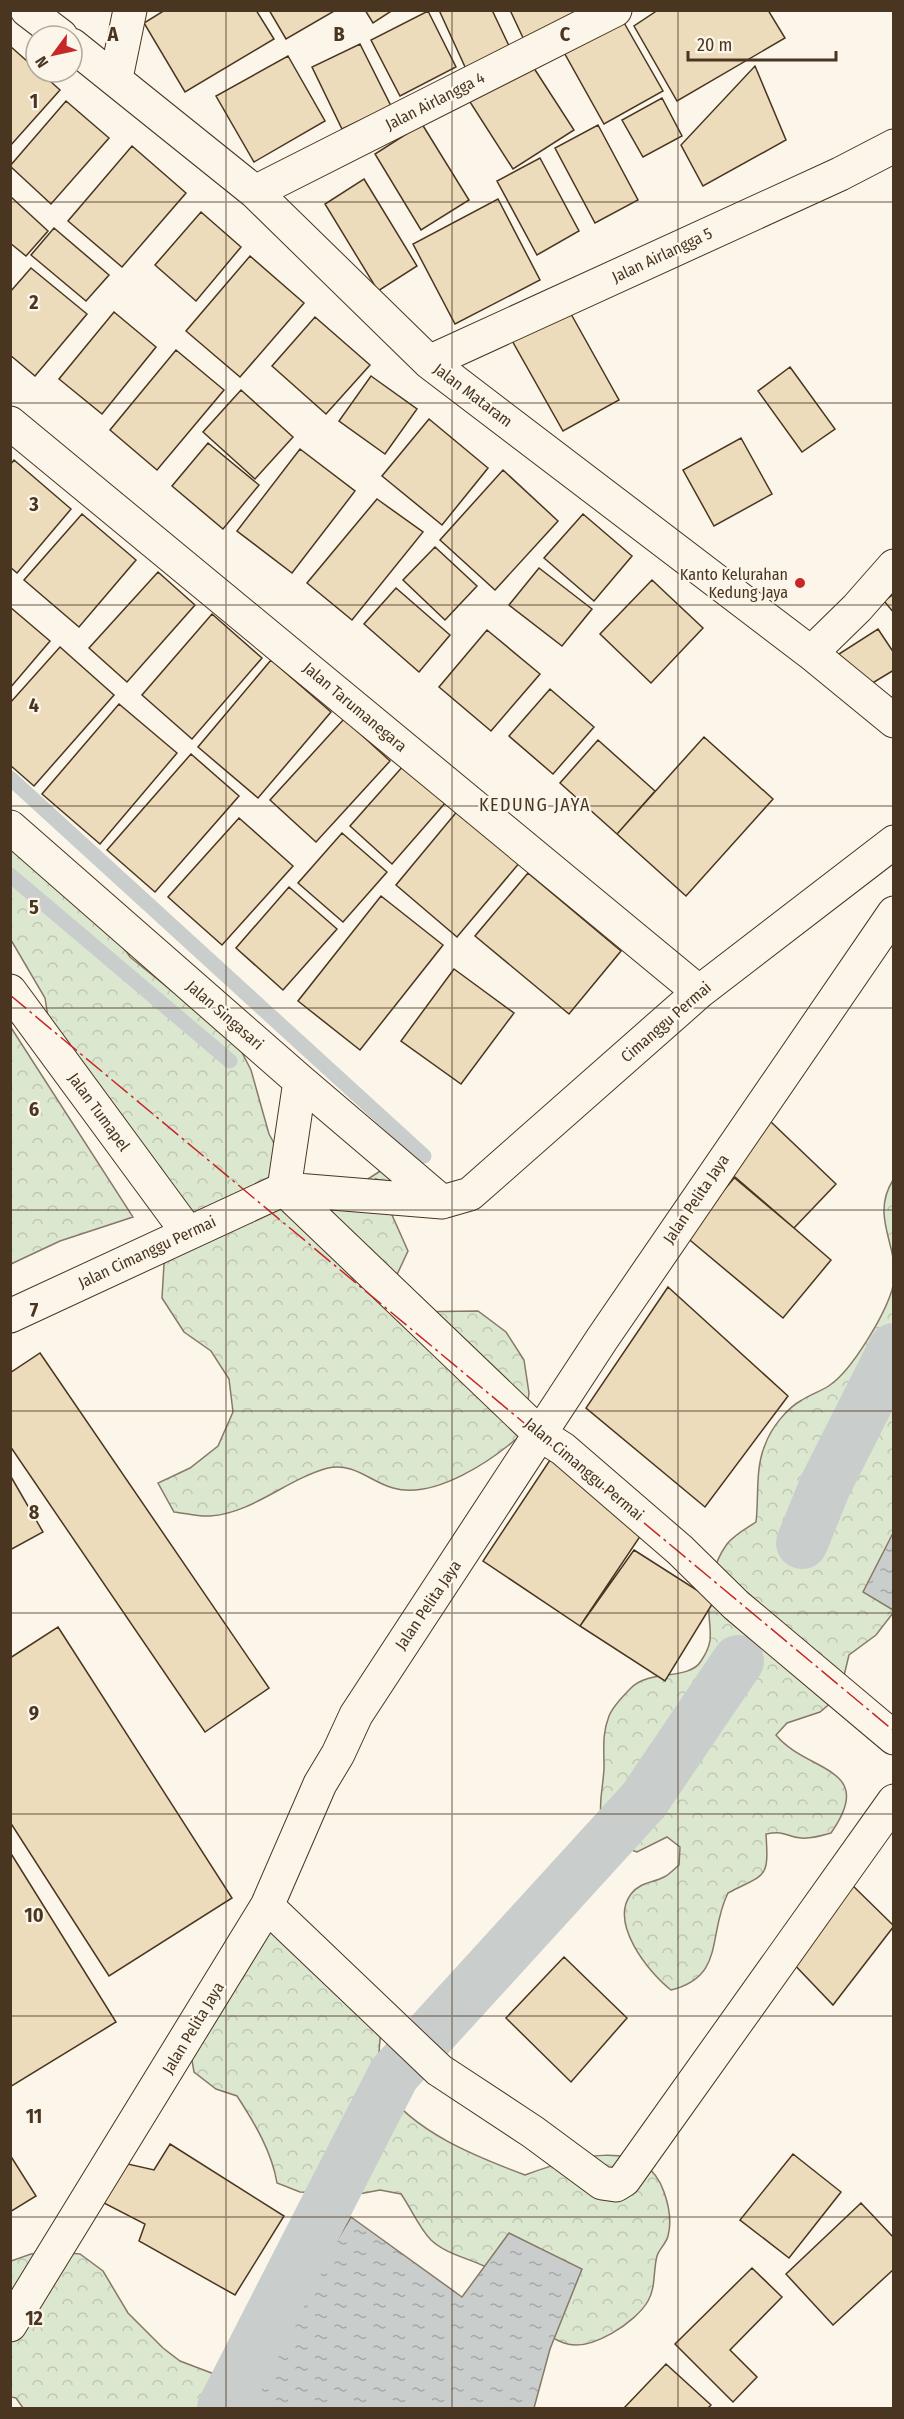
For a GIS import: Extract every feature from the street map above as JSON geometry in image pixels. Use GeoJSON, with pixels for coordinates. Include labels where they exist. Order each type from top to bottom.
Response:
{"type":"FeatureCollection","features":[{"type":"Feature","properties":{"kind":"street"},"geometry":{"type":"LineString","coordinates":[[27,10],[45,24]]}},
{"type":"Feature","properties":{"kind":"street"},"geometry":{"type":"LineString","coordinates":[[116,78],[130,10]]}},
{"type":"Feature","properties":{"kind":"street","name":"Jalan Airlangga 4"},"geometry":{"type":"LineString","coordinates":[[255,192],[615,10]]}},
{"type":"Feature","properties":{"kind":"street","name":"Jalan Mataram"},"geometry":{"type":"LineString","coordinates":[[84,54],[255,192],[429,362],[811,653],[894,721]]}},
{"type":"Feature","properties":{"kind":"street","name":"Jalan Airlangga 5"},"geometry":{"type":"LineString","coordinates":[[429,362],[840,174],[894,146]]}},
{"type":"Feature","properties":{"kind":"street","name":"Jalan Tarumanegara"},"geometry":{"type":"LineString","coordinates":[[10,423],[699,992]]}},
{"type":"Feature","properties":{"kind":"street"},"geometry":{"type":"LineString","coordinates":[[811,653],[857,608],[894,566]]}},
{"type":"Feature","properties":{"kind":"street","name":"Jalan Singasari"},"geometry":{"type":"LineString","coordinates":[[10,827],[299,1084],[442,1202]]}},
{"type":"Feature","properties":{"kind":"street","name":"Cimanggu Permai"},"geometry":{"type":"LineString","coordinates":[[442,1202],[470,1194],[699,992],[894,842]]}},
{"type":"Feature","properties":{"kind":"street","name":"Jalan Pelita Jaya"},"geometry":{"type":"LineString","coordinates":[[10,2325],[267,1906],[320,1784],[338,1754],[356,1715],[656,1258],[894,913]]}},
{"type":"Feature","properties":{"kind":"street","name":"Jalan Tumapel"},"geometry":{"type":"LineString","coordinates":[[10,991],[188,1233]]}},
{"type":"Feature","properties":{"kind":"street"},"geometry":{"type":"LineString","coordinates":[[284,1189],[299,1084]]}},
{"type":"Feature","properties":{"kind":"street","name":"Jalan Cimanggu Permai"},"geometry":{"type":"LineString","coordinates":[[284,1189],[541,1436],[572,1456],[680,1550],[736,1605],[894,1738]]}},
{"type":"Feature","properties":{"kind":"street","name":"Jalan Cimanggu Permai"},"geometry":{"type":"LineString","coordinates":[[10,1316],[284,1189],[442,1202]]}},
{"type":"Feature","properties":{"kind":"street"},"geometry":{"type":"LineString","coordinates":[[267,1906],[439,2070],[533,2132],[602,2183],[616,2185],[631,2170],[894,1801]]}},
{"type":"Feature","properties":{"kind":"green space"},"geometry":{"type":"Polygon","coordinates":[[[10,812],[91,898],[130,957],[237,1043],[251,1070],[269,1134],[284,1161],[323,1208],[385,1168],[435,1197],[376,1179],[408,1251],[394,1281],[406,1312],[478,1311],[506,1332],[524,1360],[529,1393],[523,1433],[511,1444],[463,1475],[427,1488],[409,1490],[393,1488],[354,1470],[337,1467],[313,1473],[241,1509],[226,1514],[205,1516],[174,1512],[158,1483],[190,1468],[218,1446],[233,1412],[229,1379],[211,1351],[184,1332],[162,1298],[164,1264],[177,1247],[51,1036],[45,998],[11,940],[10,812]]]}},
{"type":"Feature","properties":{"kind":"green space"},"geometry":{"type":"Polygon","coordinates":[[[10,1026],[133,1217],[60,1241],[11,1264],[10,1026]]]}},
{"type":"Feature","properties":{"kind":"green space"},"geometry":{"type":"Polygon","coordinates":[[[893,1180],[893,1258],[884,1208],[886,1195],[893,1180]]]}},
{"type":"Feature","properties":{"kind":"green space"},"geometry":{"type":"Polygon","coordinates":[[[893,1284],[893,1613],[876,1635],[849,1655],[842,1684],[833,1701],[820,1712],[787,1723],[776,1735],[804,1757],[833,1773],[842,1783],[847,1795],[843,1811],[831,1833],[805,1838],[782,1833],[766,1834],[765,1868],[758,1878],[728,1893],[708,1964],[700,1975],[688,1984],[671,1990],[652,1971],[634,1946],[625,1919],[625,1906],[631,1894],[638,1887],[664,1877],[679,1865],[680,1847],[667,1837],[637,1852],[610,1837],[605,1829],[601,1811],[605,1729],[616,1705],[639,1682],[688,1671],[701,1661],[710,1643],[709,1596],[715,1568],[730,1541],[756,1522],[760,1463],[771,1432],[780,1419],[796,1404],[839,1378],[875,1328],[888,1301],[893,1284]]]}},
{"type":"Feature","properties":{"kind":"green space"},"geometry":{"type":"Polygon","coordinates":[[[261,1930],[284,1935],[381,2033],[379,2068],[383,2087],[396,2103],[428,2130],[467,2151],[525,2175],[562,2163],[603,2155],[623,2156],[640,2162],[654,2174],[667,2203],[670,2219],[669,2230],[667,2239],[657,2256],[651,2296],[633,2318],[599,2340],[575,2345],[564,2343],[542,2330],[500,2276],[492,2270],[447,2251],[431,2240],[401,2194],[380,2190],[359,2194],[300,2192],[277,2183],[267,2149],[237,2096],[216,2089],[194,2072],[190,2049],[261,1930]]]}},
{"type":"Feature","properties":{"kind":"green space"},"geometry":{"type":"Polygon","coordinates":[[[57,2252],[80,2254],[103,2271],[128,2313],[163,2348],[180,2361],[222,2377],[261,2408],[23,2408],[16,2398],[11,2397],[11,2261],[31,2254],[57,2252]]]}},
{"type":"Feature","properties":{"kind":"water"},"geometry":{"type":"Polygon","coordinates":[[[893,1533],[894,1610],[863,1592],[893,1533]]]}},
{"type":"Feature","properties":{"kind":"water"},"geometry":{"type":"Polygon","coordinates":[[[351,2217],[462,2297],[509,2233],[582,2269],[550,2349],[534,2408],[236,2408],[351,2217]]]}},
{"type":"Feature","properties":{"kind":"building"},"geometry":{"type":"Polygon","coordinates":[[[165,10],[256,10],[274,39],[185,92],[144,23],[165,10]]]}},
{"type":"Feature","properties":{"kind":"building"},"geometry":{"type":"Polygon","coordinates":[[[269,10],[336,10],[286,39],[269,10]]]}},
{"type":"Feature","properties":{"kind":"building"},"geometry":{"type":"Polygon","coordinates":[[[365,10],[393,10],[373,23],[365,10]]]}},
{"type":"Feature","properties":{"kind":"building"},"geometry":{"type":"Polygon","coordinates":[[[439,10],[492,10],[510,48],[466,69],[439,10]]]}},
{"type":"Feature","properties":{"kind":"building"},"geometry":{"type":"Polygon","coordinates":[[[510,10],[574,10],[577,16],[525,42],[510,10]]]}},
{"type":"Feature","properties":{"kind":"building"},"geometry":{"type":"Polygon","coordinates":[[[658,10],[768,10],[785,38],[677,101],[634,26],[658,10]]]}},
{"type":"Feature","properties":{"kind":"building"},"geometry":{"type":"Polygon","coordinates":[[[428,11],[456,67],[400,96],[371,40],[428,11]]]}},
{"type":"Feature","properties":{"kind":"building"},"geometry":{"type":"Polygon","coordinates":[[[619,14],[663,91],[604,124],[561,47],[619,14]]]}},
{"type":"Feature","properties":{"kind":"building"},"geometry":{"type":"Polygon","coordinates":[[[360,44],[391,106],[342,129],[312,67],[360,44]]]}},
{"type":"Feature","properties":{"kind":"building"},"geometry":{"type":"Polygon","coordinates":[[[10,46],[24,58],[24,84],[53,84],[60,90],[10,146],[10,46]]]}},
{"type":"Feature","properties":{"kind":"building"},"geometry":{"type":"Polygon","coordinates":[[[288,56],[325,121],[254,162],[216,96],[288,56]]]}},
{"type":"Feature","properties":{"kind":"building"},"geometry":{"type":"Polygon","coordinates":[[[530,62],[574,130],[513,169],[470,102],[530,62]]]}},
{"type":"Feature","properties":{"kind":"building"},"geometry":{"type":"Polygon","coordinates":[[[755,66],[786,140],[703,186],[681,145],[755,66]]]}},
{"type":"Feature","properties":{"kind":"building"},"geometry":{"type":"Polygon","coordinates":[[[662,98],[682,136],[643,157],[622,120],[662,98]]]}},
{"type":"Feature","properties":{"kind":"building"},"geometry":{"type":"Polygon","coordinates":[[[66,101],[109,138],[51,204],[10,166],[66,101]]]}},
{"type":"Feature","properties":{"kind":"building"},"geometry":{"type":"Polygon","coordinates":[[[422,124],[469,200],[421,230],[375,154],[422,124]]]}},
{"type":"Feature","properties":{"kind":"building"},"geometry":{"type":"Polygon","coordinates":[[[598,125],[638,200],[595,223],[555,148],[598,125]]]}},
{"type":"Feature","properties":{"kind":"building"},"geometry":{"type":"Polygon","coordinates":[[[132,146],[186,193],[122,267],[68,221],[132,146]]]}},
{"type":"Feature","properties":{"kind":"building"},"geometry":{"type":"Polygon","coordinates":[[[540,158],[579,231],[537,255],[497,181],[540,158]]]}},
{"type":"Feature","properties":{"kind":"building"},"geometry":{"type":"Polygon","coordinates":[[[364,179],[417,266],[378,291],[325,204],[364,179]]]}},
{"type":"Feature","properties":{"kind":"building"},"geometry":{"type":"Polygon","coordinates":[[[10,196],[48,231],[26,256],[10,243],[10,196]]]}},
{"type":"Feature","properties":{"kind":"building"},"geometry":{"type":"Polygon","coordinates":[[[498,199],[540,280],[455,324],[413,244],[498,199]]]}},
{"type":"Feature","properties":{"kind":"building"},"geometry":{"type":"Polygon","coordinates":[[[201,212],[241,247],[196,301],[155,265],[201,212]]]}},
{"type":"Feature","properties":{"kind":"building"},"geometry":{"type":"Polygon","coordinates":[[[54,228],[109,275],[86,301],[31,255],[54,228]]]}},
{"type":"Feature","properties":{"kind":"building"},"geometry":{"type":"Polygon","coordinates":[[[250,256],[304,303],[240,377],[186,331],[250,256]]]}},
{"type":"Feature","properties":{"kind":"building"},"geometry":{"type":"Polygon","coordinates":[[[31,268],[87,314],[35,376],[10,355],[10,292],[31,268]]]}},
{"type":"Feature","properties":{"kind":"building"},"geometry":{"type":"Polygon","coordinates":[[[566,305],[619,400],[563,431],[510,337],[566,305]]]}},
{"type":"Feature","properties":{"kind":"building"},"geometry":{"type":"Polygon","coordinates":[[[114,312],[156,347],[102,414],[59,379],[114,312]]]}},
{"type":"Feature","properties":{"kind":"building"},"geometry":{"type":"Polygon","coordinates":[[[315,317],[370,365],[326,414],[272,366],[315,317]]]}},
{"type":"Feature","properties":{"kind":"building"},"geometry":{"type":"Polygon","coordinates":[[[176,350],[224,390],[157,470],[110,430],[176,350]]]}},
{"type":"Feature","properties":{"kind":"building"},"geometry":{"type":"Polygon","coordinates":[[[790,367],[835,429],[802,452],[758,391],[790,367]]]}},
{"type":"Feature","properties":{"kind":"building"},"geometry":{"type":"Polygon","coordinates":[[[371,376],[417,409],[385,454],[339,421],[371,376]]]}},
{"type":"Feature","properties":{"kind":"building"},"geometry":{"type":"Polygon","coordinates":[[[241,390],[293,437],[255,479],[203,432],[241,390]]]}},
{"type":"Feature","properties":{"kind":"building"},"geometry":{"type":"Polygon","coordinates":[[[429,419],[488,468],[442,525],[382,476],[429,419]]]}},
{"type":"Feature","properties":{"kind":"building"},"geometry":{"type":"Polygon","coordinates":[[[741,438],[772,494],[714,526],[683,470],[741,438]]]}},
{"type":"Feature","properties":{"kind":"building"},"geometry":{"type":"Polygon","coordinates":[[[208,443],[259,485],[223,529],[172,486],[208,443]]]}},
{"type":"Feature","properties":{"kind":"building"},"geometry":{"type":"Polygon","coordinates":[[[300,449],[355,491],[292,573],[237,531],[300,449]]]}},
{"type":"Feature","properties":{"kind":"building"},"geometry":{"type":"Polygon","coordinates":[[[14,460],[71,509],[17,573],[10,567],[10,465],[14,460]]]}},
{"type":"Feature","properties":{"kind":"building"},"geometry":{"type":"Polygon","coordinates":[[[503,470],[558,521],[495,590],[440,540],[503,470]]]}},
{"type":"Feature","properties":{"kind":"building"},"geometry":{"type":"Polygon","coordinates":[[[377,499],[423,532],[352,620],[307,583],[377,499]]]}},
{"type":"Feature","properties":{"kind":"building"},"geometry":{"type":"Polygon","coordinates":[[[82,514],[136,560],[79,627],[24,580],[82,514]]]}},
{"type":"Feature","properties":{"kind":"building"},"geometry":{"type":"Polygon","coordinates":[[[583,514],[632,556],[594,601],[544,558],[583,514]]]}},
{"type":"Feature","properties":{"kind":"building"},"geometry":{"type":"Polygon","coordinates":[[[435,547],[477,586],[445,620],[403,580],[435,547]]]}},
{"type":"Feature","properties":{"kind":"building"},"geometry":{"type":"Polygon","coordinates":[[[539,568],[592,609],[562,646],[509,605],[539,568]]]}},
{"type":"Feature","properties":{"kind":"building"},"geometry":{"type":"Polygon","coordinates":[[[158,572],[195,605],[127,682],[89,648],[158,572]]]}},
{"type":"Feature","properties":{"kind":"building"},"geometry":{"type":"Polygon","coordinates":[[[652,580],[703,628],[651,683],[600,634],[652,580]]]}},
{"type":"Feature","properties":{"kind":"building"},"geometry":{"type":"Polygon","coordinates":[[[396,588],[450,635],[419,672],[364,624],[396,588]]]}},
{"type":"Feature","properties":{"kind":"building"},"geometry":{"type":"Polygon","coordinates":[[[894,594],[894,613],[884,601],[894,594]]]}},
{"type":"Feature","properties":{"kind":"building"},"geometry":{"type":"Polygon","coordinates":[[[10,607],[50,641],[10,688],[10,607]]]}},
{"type":"Feature","properties":{"kind":"building"},"geometry":{"type":"Polygon","coordinates":[[[212,614],[262,658],[192,739],[142,695],[212,614]]]}},
{"type":"Feature","properties":{"kind":"building"},"geometry":{"type":"Polygon","coordinates":[[[878,629],[894,653],[894,670],[861,690],[839,654],[878,629]]]}},
{"type":"Feature","properties":{"kind":"building"},"geometry":{"type":"Polygon","coordinates":[[[487,630],[540,674],[491,731],[439,687],[487,630]]]}},
{"type":"Feature","properties":{"kind":"building"},"geometry":{"type":"Polygon","coordinates":[[[60,647],[114,695],[34,786],[10,765],[10,703],[60,647]]]}},
{"type":"Feature","properties":{"kind":"building"},"geometry":{"type":"Polygon","coordinates":[[[271,660],[331,712],[258,798],[198,747],[271,660]]]}},
{"type":"Feature","properties":{"kind":"building"},"geometry":{"type":"Polygon","coordinates":[[[550,689],[594,727],[553,774],[509,736],[550,689]]]}},
{"type":"Feature","properties":{"kind":"building"},"geometry":{"type":"Polygon","coordinates":[[[119,704],[177,753],[100,844],[42,794],[119,704]]]}},
{"type":"Feature","properties":{"kind":"building"},"geometry":{"type":"Polygon","coordinates":[[[344,719],[390,761],[316,842],[270,800],[344,719]]]}},
{"type":"Feature","properties":{"kind":"building"},"geometry":{"type":"Polygon","coordinates":[[[704,737],[773,799],[686,896],[617,834],[704,737]]]}},
{"type":"Feature","properties":{"kind":"building"},"geometry":{"type":"Polygon","coordinates":[[[598,740],[655,791],[617,834],[560,783],[598,740]]]}},
{"type":"Feature","properties":{"kind":"building"},"geometry":{"type":"Polygon","coordinates":[[[191,754],[239,796],[155,892],[107,850],[191,754]]]}},
{"type":"Feature","properties":{"kind":"building"},"geometry":{"type":"Polygon","coordinates":[[[404,765],[446,802],[392,864],[350,826],[404,765]]]}},
{"type":"Feature","properties":{"kind":"building"},"geometry":{"type":"Polygon","coordinates":[[[464,803],[526,855],[457,937],[396,885],[464,803]]]}},
{"type":"Feature","properties":{"kind":"building"},"geometry":{"type":"Polygon","coordinates":[[[239,818],[293,866],[222,945],[168,897],[239,818]]]}},
{"type":"Feature","properties":{"kind":"building"},"geometry":{"type":"Polygon","coordinates":[[[342,833],[387,872],[343,922],[298,883],[342,833]]]}},
{"type":"Feature","properties":{"kind":"building"},"geometry":{"type":"Polygon","coordinates":[[[528,873],[621,951],[569,1014],[475,936],[528,873]]]}},
{"type":"Feature","properties":{"kind":"building"},"geometry":{"type":"Polygon","coordinates":[[[289,887],[337,929],[283,990],[236,948],[289,887]]]}},
{"type":"Feature","properties":{"kind":"building"},"geometry":{"type":"Polygon","coordinates":[[[381,896],[443,945],[360,1050],[298,1001],[381,896]]]}},
{"type":"Feature","properties":{"kind":"building"},"geometry":{"type":"Polygon","coordinates":[[[454,969],[514,1013],[461,1084],[401,1041],[454,969]]]}},
{"type":"Feature","properties":{"kind":"building"},"geometry":{"type":"Polygon","coordinates":[[[770,1121],[836,1184],[794,1228],[724,1169],[770,1121]]]}},
{"type":"Feature","properties":{"kind":"building"},"geometry":{"type":"Polygon","coordinates":[[[735,1177],[831,1260],[783,1318],[685,1236],[735,1177]]]}},
{"type":"Feature","properties":{"kind":"building"},"geometry":{"type":"Polygon","coordinates":[[[668,1287],[788,1396],[705,1507],[586,1408],[668,1287]]]}},
{"type":"Feature","properties":{"kind":"building"},"geometry":{"type":"Polygon","coordinates":[[[40,1353],[269,1688],[205,1732],[10,1446],[10,1373],[40,1353]]]}},
{"type":"Feature","properties":{"kind":"building"},"geometry":{"type":"Polygon","coordinates":[[[550,1460],[647,1526],[580,1626],[483,1561],[550,1460]]]}},
{"type":"Feature","properties":{"kind":"building"},"geometry":{"type":"Polygon","coordinates":[[[10,1475],[43,1532],[10,1550],[10,1475]]]}},
{"type":"Feature","properties":{"kind":"building"},"geometry":{"type":"Polygon","coordinates":[[[634,1550],[714,1601],[665,1681],[580,1626],[634,1550]]]}},
{"type":"Feature","properties":{"kind":"building"},"geometry":{"type":"Polygon","coordinates":[[[58,1627],[232,1898],[109,1976],[10,1822],[10,1658],[58,1627]]]}},
{"type":"Feature","properties":{"kind":"building"},"geometry":{"type":"Polygon","coordinates":[[[10,1852],[116,2022],[10,2087],[10,1852]]]}},
{"type":"Feature","properties":{"kind":"building"},"geometry":{"type":"Polygon","coordinates":[[[849,1882],[894,1926],[833,2005],[787,1957],[849,1882]]]}},
{"type":"Feature","properties":{"kind":"building"},"geometry":{"type":"Polygon","coordinates":[[[564,1957],[627,2018],[571,2082],[506,2018],[564,1957]]]}},
{"type":"Feature","properties":{"kind":"building"},"geometry":{"type":"Polygon","coordinates":[[[170,2144],[284,2216],[235,2295],[139,2241],[145,2224],[102,2202],[128,2164],[154,2170],[170,2144]]]}},
{"type":"Feature","properties":{"kind":"building"},"geometry":{"type":"Polygon","coordinates":[[[793,2154],[841,2192],[789,2258],[740,2220],[793,2154]]]}},
{"type":"Feature","properties":{"kind":"building"},"geometry":{"type":"Polygon","coordinates":[[[10,2155],[36,2196],[10,2212],[10,2155]]]}},
{"type":"Feature","properties":{"kind":"building"},"geometry":{"type":"Polygon","coordinates":[[[861,2203],[894,2238],[894,2269],[833,2325],[786,2274],[861,2203]]]}},
{"type":"Feature","properties":{"kind":"building"},"geometry":{"type":"Polygon","coordinates":[[[752,2268],[782,2297],[730,2350],[757,2377],[733,2402],[675,2344],[752,2268]]]}},
{"type":"Feature","properties":{"kind":"building"},"geometry":{"type":"Polygon","coordinates":[[[666,2364],[711,2405],[708,2408],[624,2408],[666,2364]]]}},
{"type":"Feature","properties":{"kind":"waterway"},"geometry":{"type":"LineString","coordinates":[[10,778],[424,1156]]}},
{"type":"Feature","properties":{"kind":"waterway"},"geometry":{"type":"LineString","coordinates":[[10,875],[230,1061]]}},
{"type":"Feature","properties":{"kind":"waterway"},"geometry":{"type":"LineString","coordinates":[[802,1543],[825,1486],[894,1349]]}},
{"type":"Feature","properties":{"kind":"waterway"},"geometry":{"type":"LineString","coordinates":[[223,2408],[394,2074],[644,1800],[738,1661]]}},
{"type":"Feature","properties":{"kind":"power"},"geometry":{"type":"LineString","coordinates":[[10,995],[894,1731]]}},
{"type":"Feature","properties":{"kind":"place","name":"Kanto Kelurahan Kedung Jaya"},"geometry":{"type":"Point","coordinates":[800,583]}},
{"type":"Feature","properties":{"kind":"district","name":"KEDUNG JAYA"},"geometry":{"type":"Point","coordinates":[535,805]}}]}
